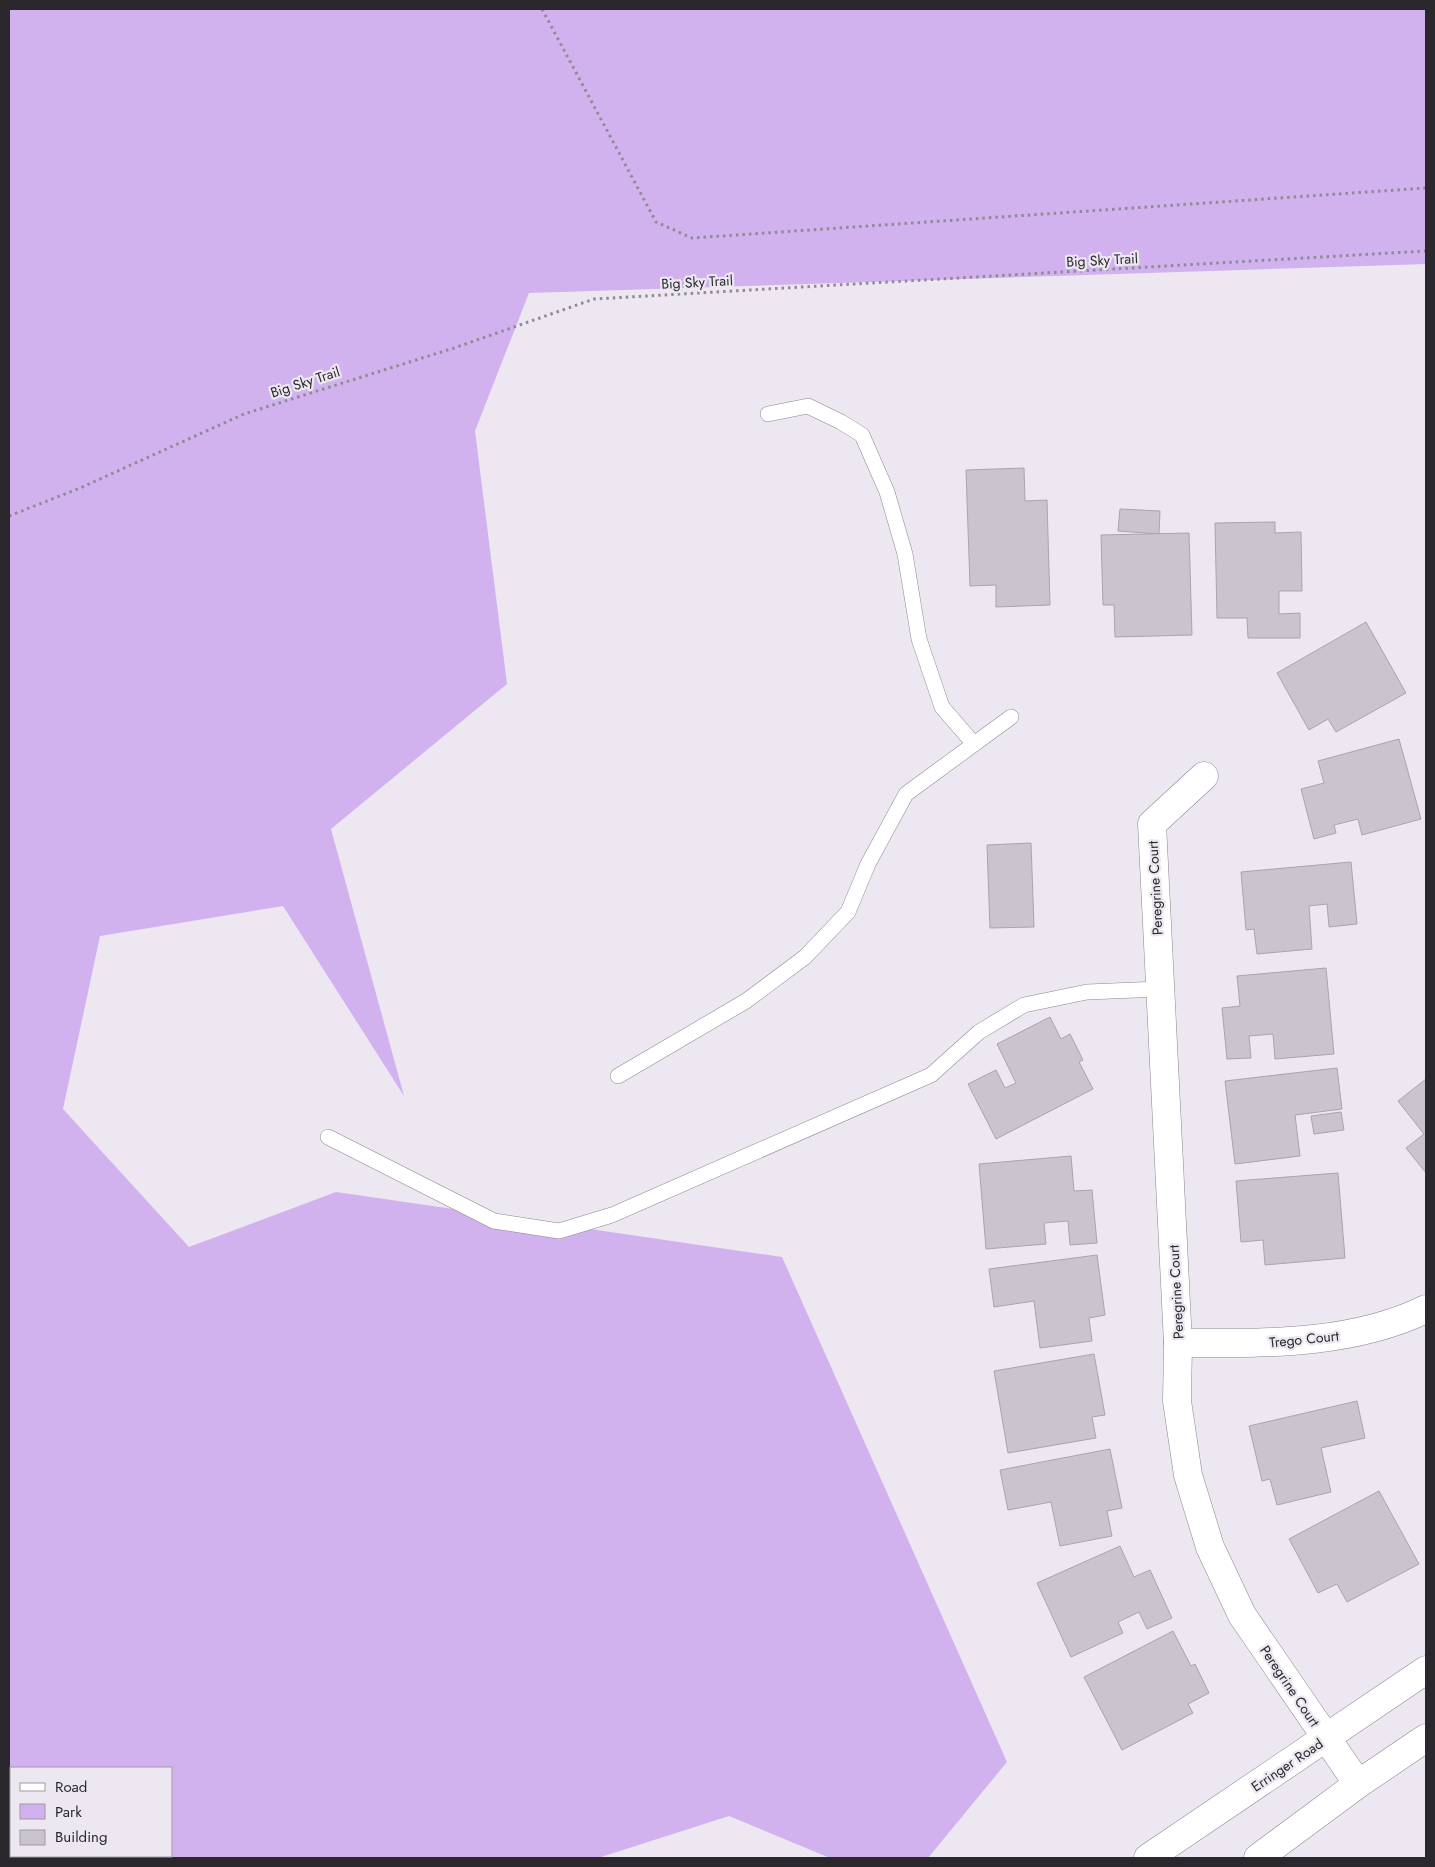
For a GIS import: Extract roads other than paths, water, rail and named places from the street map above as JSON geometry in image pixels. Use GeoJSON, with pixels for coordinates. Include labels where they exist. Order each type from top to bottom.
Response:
{"type":"FeatureCollection","features":[{"type":"Feature","properties":{"kind":"street","name":"Peregrine Court"},"geometry":{"type":"LineString","coordinates":[[1204,776],[1152,824],[1178,1343],[1177,1401],[1188,1475],[1210,1547],[1242,1615],[1358,1784]]}},
{"type":"Feature","properties":{"kind":"street","name":"Trego Court"},"geometry":{"type":"LineString","coordinates":[[1178,1343],[1261,1343],[1336,1337],[1410,1317],[1426,1309]]}},
{"type":"Feature","properties":{"kind":"street","name":"Erringer Road"},"geometry":{"type":"LineString","coordinates":[[1148,1858],[1426,1670]]}},
{"type":"Feature","properties":{"kind":"street"},"geometry":{"type":"LineString","coordinates":[[1258,1858],[1358,1784],[1426,1738]]}},
{"type":"Feature","properties":{"kind":"lane"},"geometry":{"type":"LineString","coordinates":[[768,414],[808,406],[841,422],[862,436],[887,492],[905,554],[919,639],[942,706],[974,744]]}},
{"type":"Feature","properties":{"kind":"lane"},"geometry":{"type":"LineString","coordinates":[[618,1076],[746,1001],[805,957],[848,912],[868,864],[906,794],[1011,717]]}},
{"type":"Feature","properties":{"kind":"lane"},"geometry":{"type":"LineString","coordinates":[[328,1137],[494,1221],[559,1231],[612,1215],[930,1075],[979,1032],[1024,1005],[1087,992],[1160,989]]}}]}
